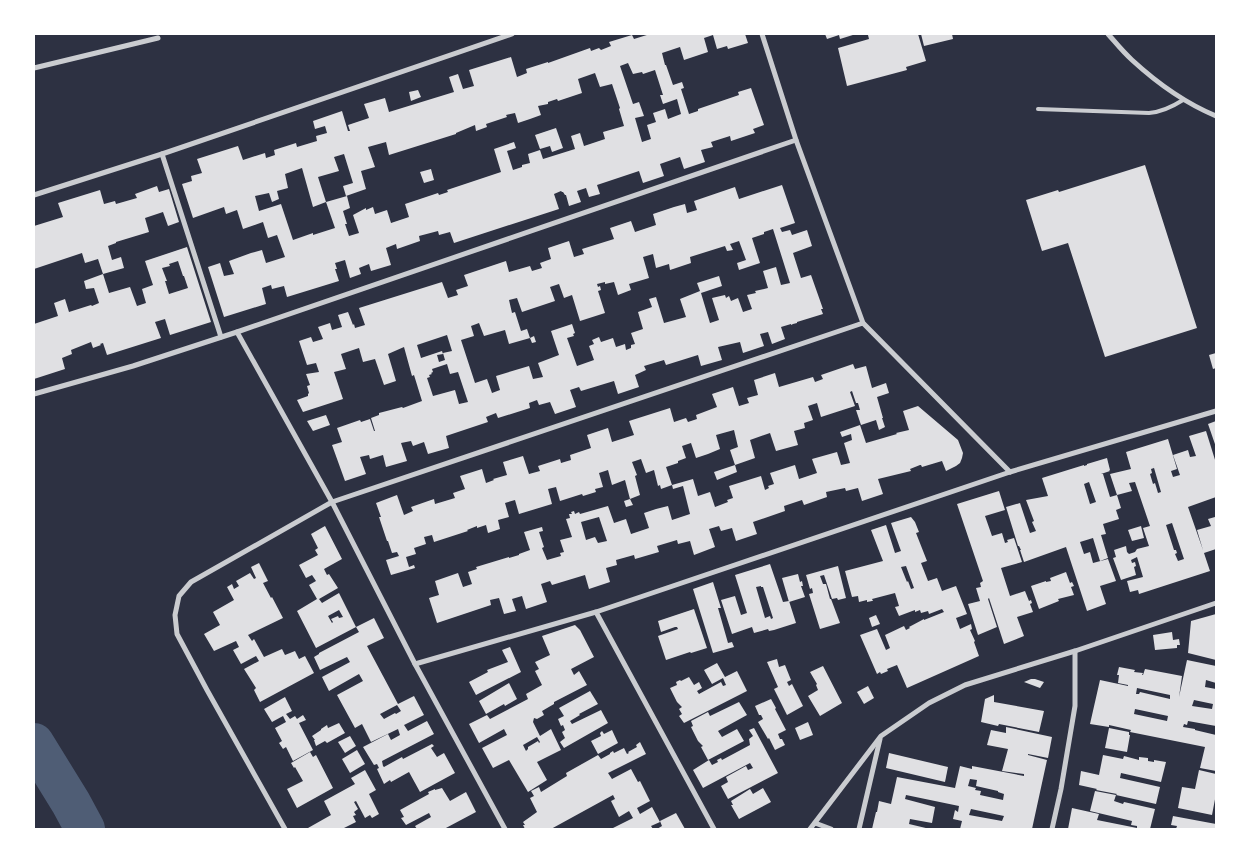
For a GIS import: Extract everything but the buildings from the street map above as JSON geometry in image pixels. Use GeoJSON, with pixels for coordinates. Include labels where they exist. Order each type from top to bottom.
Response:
{"type":"FeatureCollection","features":[{"type":"Feature","properties":{"kind":"street"},"geometry":{"type":"LineString","coordinates":[[34,195],[162,154],[512,34]]}},
{"type":"Feature","properties":{"kind":"street"},"geometry":{"type":"LineString","coordinates":[[762,34],[796,140],[863,323],[1010,472]]}},
{"type":"Feature","properties":{"kind":"street"},"geometry":{"type":"LineString","coordinates":[[1108,34],[1131,60],[1163,85],[1184,100],[1216,116]]}},
{"type":"Feature","properties":{"kind":"street"},"geometry":{"type":"LineString","coordinates":[[34,68],[158,38]]}},
{"type":"Feature","properties":{"kind":"street"},"geometry":{"type":"LineString","coordinates":[[34,394],[133,366],[237,332],[796,140]]}},
{"type":"Feature","properties":{"kind":"street"},"geometry":{"type":"LineString","coordinates":[[162,154],[220,337]]}},
{"type":"Feature","properties":{"kind":"street"},"geometry":{"type":"LineString","coordinates":[[285,829],[177,634],[175,615],[179,596],[190,582],[332,502],[863,323]]}},
{"type":"Feature","properties":{"kind":"street"},"geometry":{"type":"LineString","coordinates":[[237,332],[332,502],[415,664],[505,829]]}},
{"type":"Feature","properties":{"kind":"street"},"geometry":{"type":"LineString","coordinates":[[415,664],[596,612],[1010,472],[1216,411]]}},
{"type":"Feature","properties":{"kind":"street"},"geometry":{"type":"LineString","coordinates":[[810,829],[881,736],[929,703],[965,685],[1075,651],[1216,603]]}},
{"type":"Feature","properties":{"kind":"street"},"geometry":{"type":"LineString","coordinates":[[596,612],[714,829]]}},
{"type":"Feature","properties":{"kind":"street"},"geometry":{"type":"LineString","coordinates":[[1052,829],[1062,789],[1075,706],[1075,651]]}},
{"type":"Feature","properties":{"kind":"street"},"geometry":{"type":"LineString","coordinates":[[859,829],[881,736]]}},
{"type":"Feature","properties":{"kind":"street"},"geometry":{"type":"LineString","coordinates":[[815,824],[831,829]]}},
{"type":"Feature","properties":{"kind":"lane"},"geometry":{"type":"LineString","coordinates":[[1038,109],[1149,113],[1172,108],[1184,100]]}},
{"type":"Feature","properties":{"kind":"waterway"},"geometry":{"type":"LineString","coordinates":[[34,743],[85,829]]}}]}
